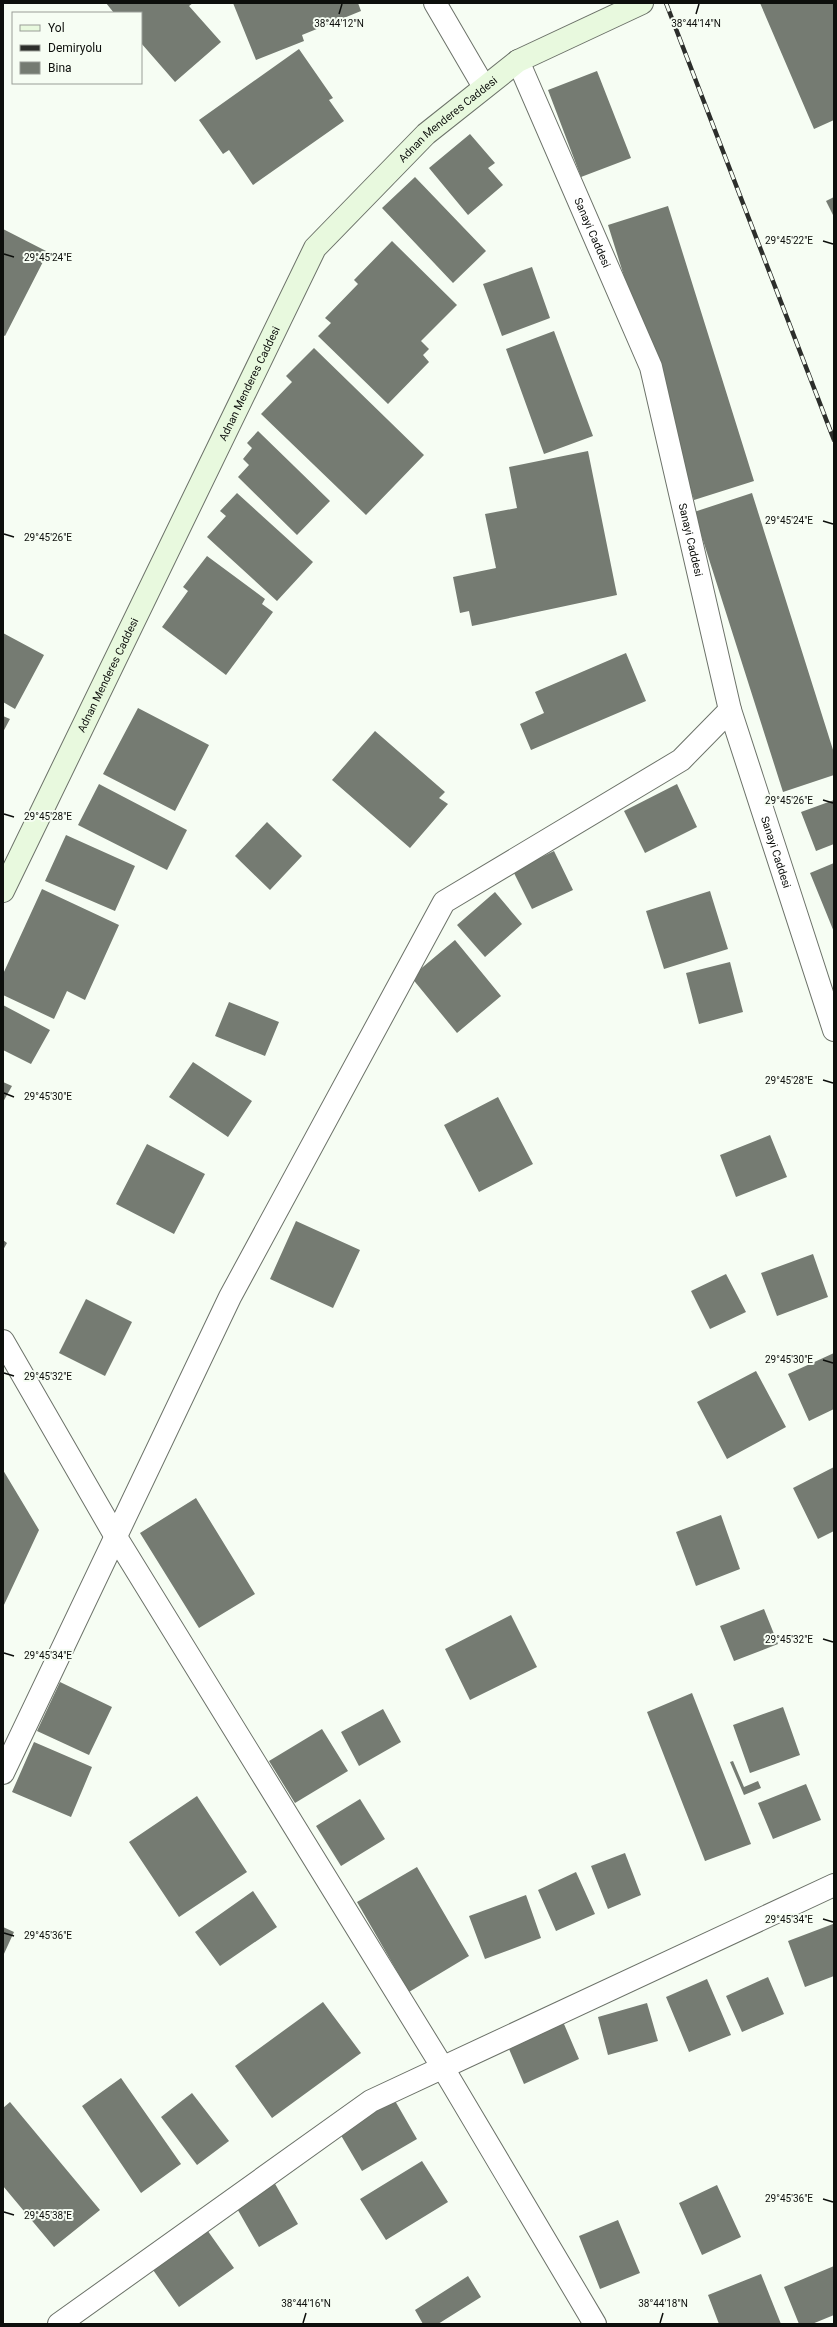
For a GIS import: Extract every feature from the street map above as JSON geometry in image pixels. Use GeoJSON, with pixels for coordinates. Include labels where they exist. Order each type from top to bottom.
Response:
{"type":"FeatureCollection","features":[{"type":"Feature","properties":{"kind":"street"},"geometry":{"type":"LineString","coordinates":[[435,3],[484,87]]}},
{"type":"Feature","properties":{"kind":"street","name":"Adnan Menderes Caddesi"},"geometry":{"type":"LineString","coordinates":[[3,891],[315,248],[426,134],[518,61],[642,3]]}},
{"type":"Feature","properties":{"kind":"street","name":"Sanayi Caddesi"},"geometry":{"type":"LineString","coordinates":[[518,61],[651,366],[730,710],[834,1030]]}},
{"type":"Feature","properties":{"kind":"street"},"geometry":{"type":"LineString","coordinates":[[3,1773],[230,1297],[444,902],[681,760],[730,710]]}},
{"type":"Feature","properties":{"kind":"street"},"geometry":{"type":"LineString","coordinates":[[3,1341],[116,1537],[443,2068],[595,2324]]}},
{"type":"Feature","properties":{"kind":"street"},"geometry":{"type":"LineString","coordinates":[[59,2324],[371,2101],[834,1885]]}},
{"type":"Feature","properties":{"kind":"building"},"geometry":{"type":"Polygon","coordinates":[[[106,3],[193,3],[189,6],[221,42],[175,82],[142,44],[142,12],[113,12],[106,3]]]}},
{"type":"Feature","properties":{"kind":"building"},"geometry":{"type":"Polygon","coordinates":[[[233,3],[358,3],[361,11],[302,35],[304,41],[256,60],[233,3]]]}},
{"type":"Feature","properties":{"kind":"building"},"geometry":{"type":"Polygon","coordinates":[[[760,3],[834,3],[834,120],[814,129],[760,3]]]}},
{"type":"Feature","properties":{"kind":"building"},"geometry":{"type":"Polygon","coordinates":[[[299,49],[333,98],[329,100],[344,121],[253,185],[229,150],[223,154],[199,120],[299,49]]]}},
{"type":"Feature","properties":{"kind":"building"},"geometry":{"type":"Polygon","coordinates":[[[597,71],[631,158],[581,177],[548,90],[597,71]]]}},
{"type":"Feature","properties":{"kind":"building"},"geometry":{"type":"Polygon","coordinates":[[[470,134],[495,163],[488,168],[503,185],[468,215],[429,168],[470,134]]]}},
{"type":"Feature","properties":{"kind":"building"},"geometry":{"type":"Polygon","coordinates":[[[415,177],[486,251],[453,283],[382,208],[415,177]]]}},
{"type":"Feature","properties":{"kind":"building"},"geometry":{"type":"Polygon","coordinates":[[[834,197],[834,217],[826,201],[834,197]]]}},
{"type":"Feature","properties":{"kind":"building"},"geometry":{"type":"Polygon","coordinates":[[[668,206],[754,481],[694,500],[608,225],[668,206]]]}},
{"type":"Feature","properties":{"kind":"building"},"geometry":{"type":"Polygon","coordinates":[[[3,229],[48,252],[5,336],[3,335],[3,229]]]}},
{"type":"Feature","properties":{"kind":"building"},"geometry":{"type":"Polygon","coordinates":[[[392,241],[457,305],[421,341],[429,349],[423,355],[429,362],[388,404],[318,336],[331,323],[325,318],[358,284],[354,280],[392,241]]]}},
{"type":"Feature","properties":{"kind":"building"},"geometry":{"type":"Polygon","coordinates":[[[532,267],[550,318],[502,336],[483,284],[532,267]]]}},
{"type":"Feature","properties":{"kind":"building"},"geometry":{"type":"Polygon","coordinates":[[[554,331],[593,436],[544,454],[506,349],[554,331]]]}},
{"type":"Feature","properties":{"kind":"building"},"geometry":{"type":"Polygon","coordinates":[[[314,348],[424,455],[366,515],[261,414],[292,382],[286,376],[314,348]]]}},
{"type":"Feature","properties":{"kind":"building"},"geometry":{"type":"Polygon","coordinates":[[[258,431],[330,501],[297,535],[238,477],[249,465],[243,459],[252,448],[247,443],[258,431]]]}},
{"type":"Feature","properties":{"kind":"building"},"geometry":{"type":"Polygon","coordinates":[[[588,451],[617,595],[472,626],[469,611],[460,613],[453,577],[496,568],[485,514],[517,508],[509,467],[588,451]]]}},
{"type":"Feature","properties":{"kind":"building"},"geometry":{"type":"Polygon","coordinates":[[[237,493],[313,562],[277,601],[207,537],[226,516],[220,511],[237,493]]]}},
{"type":"Feature","properties":{"kind":"building"},"geometry":{"type":"Polygon","coordinates":[[[752,493],[834,753],[834,775],[783,792],[694,512],[752,493]]]}},
{"type":"Feature","properties":{"kind":"building"},"geometry":{"type":"Polygon","coordinates":[[[207,556],[265,599],[262,604],[273,612],[226,675],[162,627],[188,591],[183,587],[207,556]]]}},
{"type":"Feature","properties":{"kind":"building"},"geometry":{"type":"Polygon","coordinates":[[[3,633],[44,655],[15,709],[3,702],[3,633]]]}},
{"type":"Feature","properties":{"kind":"building"},"geometry":{"type":"Polygon","coordinates":[[[626,653],[646,701],[531,750],[520,724],[544,713],[535,692],[626,653]]]}},
{"type":"Feature","properties":{"kind":"building"},"geometry":{"type":"Polygon","coordinates":[[[138,708],[209,745],[175,811],[103,774],[138,708]]]}},
{"type":"Feature","properties":{"kind":"building"},"geometry":{"type":"Polygon","coordinates":[[[3,716],[10,719],[3,732],[3,716]]]}},
{"type":"Feature","properties":{"kind":"building"},"geometry":{"type":"Polygon","coordinates":[[[375,731],[445,792],[439,798],[448,804],[410,848],[332,780],[375,731]]]}},
{"type":"Feature","properties":{"kind":"building"},"geometry":{"type":"Polygon","coordinates":[[[99,784],[187,830],[167,870],[78,825],[99,784]]]}},
{"type":"Feature","properties":{"kind":"building"},"geometry":{"type":"Polygon","coordinates":[[[677,784],[697,827],[645,853],[624,811],[677,784]]]}},
{"type":"Feature","properties":{"kind":"building"},"geometry":{"type":"Polygon","coordinates":[[[834,800],[834,844],[816,851],[801,812],[834,800]]]}},
{"type":"Feature","properties":{"kind":"building"},"geometry":{"type":"Polygon","coordinates":[[[267,822],[302,856],[270,890],[235,856],[267,822]]]}},
{"type":"Feature","properties":{"kind":"building"},"geometry":{"type":"Polygon","coordinates":[[[66,835],[135,866],[115,911],[45,881],[66,835]]]}},
{"type":"Feature","properties":{"kind":"building"},"geometry":{"type":"Polygon","coordinates":[[[554,851],[573,890],[532,909],[513,871],[554,851]]]}},
{"type":"Feature","properties":{"kind":"building"},"geometry":{"type":"Polygon","coordinates":[[[834,863],[834,932],[810,873],[834,863]]]}},
{"type":"Feature","properties":{"kind":"building"},"geometry":{"type":"Polygon","coordinates":[[[42,889],[119,925],[85,1000],[67,991],[54,1019],[3,995],[3,974],[42,889]]]}},
{"type":"Feature","properties":{"kind":"building"},"geometry":{"type":"Polygon","coordinates":[[[710,891],[728,949],[664,969],[646,911],[710,891]]]}},
{"type":"Feature","properties":{"kind":"building"},"geometry":{"type":"Polygon","coordinates":[[[495,892],[522,924],[485,957],[457,925],[495,892]]]}},
{"type":"Feature","properties":{"kind":"building"},"geometry":{"type":"Polygon","coordinates":[[[455,940],[501,996],[457,1033],[411,977],[455,940]]]}},
{"type":"Feature","properties":{"kind":"building"},"geometry":{"type":"Polygon","coordinates":[[[730,962],[743,1012],[699,1024],[686,973],[730,962]]]}},
{"type":"Feature","properties":{"kind":"building"},"geometry":{"type":"Polygon","coordinates":[[[229,1002],[279,1022],[265,1056],[215,1036],[229,1002]]]}},
{"type":"Feature","properties":{"kind":"building"},"geometry":{"type":"Polygon","coordinates":[[[3,1005],[50,1030],[31,1064],[3,1050],[3,1005]]]}},
{"type":"Feature","properties":{"kind":"building"},"geometry":{"type":"Polygon","coordinates":[[[193,1062],[252,1101],[228,1137],[169,1097],[193,1062]]]}},
{"type":"Feature","properties":{"kind":"building"},"geometry":{"type":"Polygon","coordinates":[[[3,1082],[12,1086],[3,1102],[3,1082]]]}},
{"type":"Feature","properties":{"kind":"building"},"geometry":{"type":"Polygon","coordinates":[[[498,1097],[533,1164],[479,1192],[444,1125],[498,1097]]]}},
{"type":"Feature","properties":{"kind":"building"},"geometry":{"type":"Polygon","coordinates":[[[770,1135],[787,1177],[736,1197],[720,1155],[770,1135]]]}},
{"type":"Feature","properties":{"kind":"building"},"geometry":{"type":"Polygon","coordinates":[[[147,1144],[205,1174],[174,1234],[116,1204],[147,1144]]]}},
{"type":"Feature","properties":{"kind":"building"},"geometry":{"type":"Polygon","coordinates":[[[296,1221],[360,1250],[333,1308],[270,1279],[296,1221]]]}},
{"type":"Feature","properties":{"kind":"building"},"geometry":{"type":"Polygon","coordinates":[[[3,1240],[7,1243],[3,1250],[3,1240]]]}},
{"type":"Feature","properties":{"kind":"building"},"geometry":{"type":"Polygon","coordinates":[[[813,1254],[828,1297],[777,1316],[761,1273],[813,1254]]]}},
{"type":"Feature","properties":{"kind":"building"},"geometry":{"type":"Polygon","coordinates":[[[726,1274],[746,1312],[710,1329],[691,1291],[726,1274]]]}},
{"type":"Feature","properties":{"kind":"building"},"geometry":{"type":"Polygon","coordinates":[[[86,1299],[132,1322],[105,1376],[59,1353],[86,1299]]]}},
{"type":"Feature","properties":{"kind":"building"},"geometry":{"type":"Polygon","coordinates":[[[834,1353],[834,1409],[809,1421],[788,1374],[834,1353]]]}},
{"type":"Feature","properties":{"kind":"building"},"geometry":{"type":"Polygon","coordinates":[[[756,1371],[786,1427],[727,1459],[697,1402],[756,1371]]]}},
{"type":"Feature","properties":{"kind":"building"},"geometry":{"type":"Polygon","coordinates":[[[834,1467],[834,1531],[818,1539],[793,1488],[834,1467]]]}},
{"type":"Feature","properties":{"kind":"building"},"geometry":{"type":"Polygon","coordinates":[[[3,1470],[39,1530],[3,1607],[3,1470]]]}},
{"type":"Feature","properties":{"kind":"building"},"geometry":{"type":"Polygon","coordinates":[[[196,1498],[255,1594],[199,1628],[140,1533],[196,1498]]]}},
{"type":"Feature","properties":{"kind":"building"},"geometry":{"type":"Polygon","coordinates":[[[721,1515],[740,1569],[696,1586],[676,1532],[721,1515]]]}},
{"type":"Feature","properties":{"kind":"building"},"geometry":{"type":"Polygon","coordinates":[[[764,1609],[778,1644],[734,1661],[720,1626],[764,1609]]]}},
{"type":"Feature","properties":{"kind":"building"},"geometry":{"type":"Polygon","coordinates":[[[511,1615],[537,1667],[470,1700],[445,1649],[511,1615]]]}},
{"type":"Feature","properties":{"kind":"building"},"geometry":{"type":"Polygon","coordinates":[[[60,1682],[112,1707],[89,1755],[37,1731],[60,1682]]]}},
{"type":"Feature","properties":{"kind":"building"},"geometry":{"type":"Polygon","coordinates":[[[692,1693],[751,1844],[705,1861],[647,1712],[692,1693]]]}},
{"type":"Feature","properties":{"kind":"building"},"geometry":{"type":"Polygon","coordinates":[[[783,1707],[800,1755],[750,1773],[733,1725],[783,1707]]]}},
{"type":"Feature","properties":{"kind":"building"},"geometry":{"type":"Polygon","coordinates":[[[383,1709],[401,1742],[359,1766],[341,1732],[383,1709]]]}},
{"type":"Feature","properties":{"kind":"building"},"geometry":{"type":"Polygon","coordinates":[[[322,1729],[348,1771],[295,1803],[269,1761],[322,1729]]]}},
{"type":"Feature","properties":{"kind":"building"},"geometry":{"type":"Polygon","coordinates":[[[34,1742],[92,1767],[71,1817],[12,1792],[34,1742]]]}},
{"type":"Feature","properties":{"kind":"building"},"geometry":{"type":"Polygon","coordinates":[[[733,1761],[744,1787],[758,1781],[761,1788],[744,1795],[730,1762],[733,1761]]]}},
{"type":"Feature","properties":{"kind":"building"},"geometry":{"type":"Polygon","coordinates":[[[806,1784],[821,1820],[773,1839],[758,1803],[806,1784]]]}},
{"type":"Feature","properties":{"kind":"building"},"geometry":{"type":"Polygon","coordinates":[[[197,1796],[247,1872],[179,1917],[129,1842],[197,1796]]]}},
{"type":"Feature","properties":{"kind":"building"},"geometry":{"type":"Polygon","coordinates":[[[360,1799],[385,1839],[341,1866],[316,1826],[360,1799]]]}},
{"type":"Feature","properties":{"kind":"building"},"geometry":{"type":"Polygon","coordinates":[[[625,1853],[641,1895],[608,1909],[591,1866],[625,1853]]]}},
{"type":"Feature","properties":{"kind":"building"},"geometry":{"type":"Polygon","coordinates":[[[417,1867],[469,1956],[409,1992],[357,1902],[417,1867]]]}},
{"type":"Feature","properties":{"kind":"building"},"geometry":{"type":"Polygon","coordinates":[[[576,1872],[595,1914],[556,1931],[538,1890],[576,1872]]]}},
{"type":"Feature","properties":{"kind":"building"},"geometry":{"type":"Polygon","coordinates":[[[253,1891],[277,1927],[220,1966],[195,1932],[253,1891]]]}},
{"type":"Feature","properties":{"kind":"building"},"geometry":{"type":"Polygon","coordinates":[[[526,1895],[541,1938],[485,1959],[469,1916],[526,1895]]]}},
{"type":"Feature","properties":{"kind":"building"},"geometry":{"type":"Polygon","coordinates":[[[833,1924],[834,1976],[805,1987],[788,1941],[833,1924]]]}},
{"type":"Feature","properties":{"kind":"building"},"geometry":{"type":"Polygon","coordinates":[[[3,1927],[14,1932],[3,1956],[3,1927]]]}},
{"type":"Feature","properties":{"kind":"building"},"geometry":{"type":"Polygon","coordinates":[[[768,1977],[784,2014],[742,2032],[726,1996],[768,1977]]]}},
{"type":"Feature","properties":{"kind":"building"},"geometry":{"type":"Polygon","coordinates":[[[707,1979],[731,2035],[689,2052],[666,1997],[707,1979]]]}},
{"type":"Feature","properties":{"kind":"building"},"geometry":{"type":"Polygon","coordinates":[[[323,2002],[361,2053],[272,2118],[235,2066],[323,2002]]]}},
{"type":"Feature","properties":{"kind":"building"},"geometry":{"type":"Polygon","coordinates":[[[647,2003],[658,2041],[608,2055],[598,2017],[647,2003]]]}},
{"type":"Feature","properties":{"kind":"building"},"geometry":{"type":"Polygon","coordinates":[[[561,2017],[579,2059],[524,2084],[506,2042],[561,2017]]]}},
{"type":"Feature","properties":{"kind":"building"},"geometry":{"type":"Polygon","coordinates":[[[121,2078],[181,2164],[141,2193],[82,2106],[121,2078]]]}},
{"type":"Feature","properties":{"kind":"building"},"geometry":{"type":"Polygon","coordinates":[[[192,2093],[229,2141],[197,2165],[161,2117],[192,2093]]]}},
{"type":"Feature","properties":{"kind":"building"},"geometry":{"type":"Polygon","coordinates":[[[394,2099],[417,2139],[362,2171],[339,2132],[394,2099]]]}},
{"type":"Feature","properties":{"kind":"building"},"geometry":{"type":"Polygon","coordinates":[[[10,2102],[100,2210],[54,2247],[3,2186],[3,2108],[10,2102]]]}},
{"type":"Feature","properties":{"kind":"building"},"geometry":{"type":"Polygon","coordinates":[[[422,2161],[448,2202],[386,2240],[360,2199],[422,2161]]]}},
{"type":"Feature","properties":{"kind":"building"},"geometry":{"type":"Polygon","coordinates":[[[274,2182],[298,2224],[259,2247],[235,2205],[274,2182]]]}},
{"type":"Feature","properties":{"kind":"building"},"geometry":{"type":"Polygon","coordinates":[[[717,2185],[741,2237],[702,2255],[679,2203],[717,2185]]]}},
{"type":"Feature","properties":{"kind":"building"},"geometry":{"type":"Polygon","coordinates":[[[618,2220],[640,2273],[600,2289],[579,2236],[618,2220]]]}},
{"type":"Feature","properties":{"kind":"building"},"geometry":{"type":"Polygon","coordinates":[[[205,2227],[234,2268],[179,2307],[151,2267],[205,2227]]]}},
{"type":"Feature","properties":{"kind":"building"},"geometry":{"type":"Polygon","coordinates":[[[834,2266],[834,2315],[812,2324],[799,2324],[784,2287],[834,2266]]]}},
{"type":"Feature","properties":{"kind":"building"},"geometry":{"type":"Polygon","coordinates":[[[761,2274],[781,2324],[719,2324],[708,2295],[761,2274]]]}},
{"type":"Feature","properties":{"kind":"building"},"geometry":{"type":"Polygon","coordinates":[[[468,2276],[481,2297],[438,2324],[423,2324],[415,2310],[468,2276]]]}},
{"type":"Feature","properties":{"kind":"railway"},"geometry":{"type":"LineString","coordinates":[[666,3],[834,440]]}}]}
